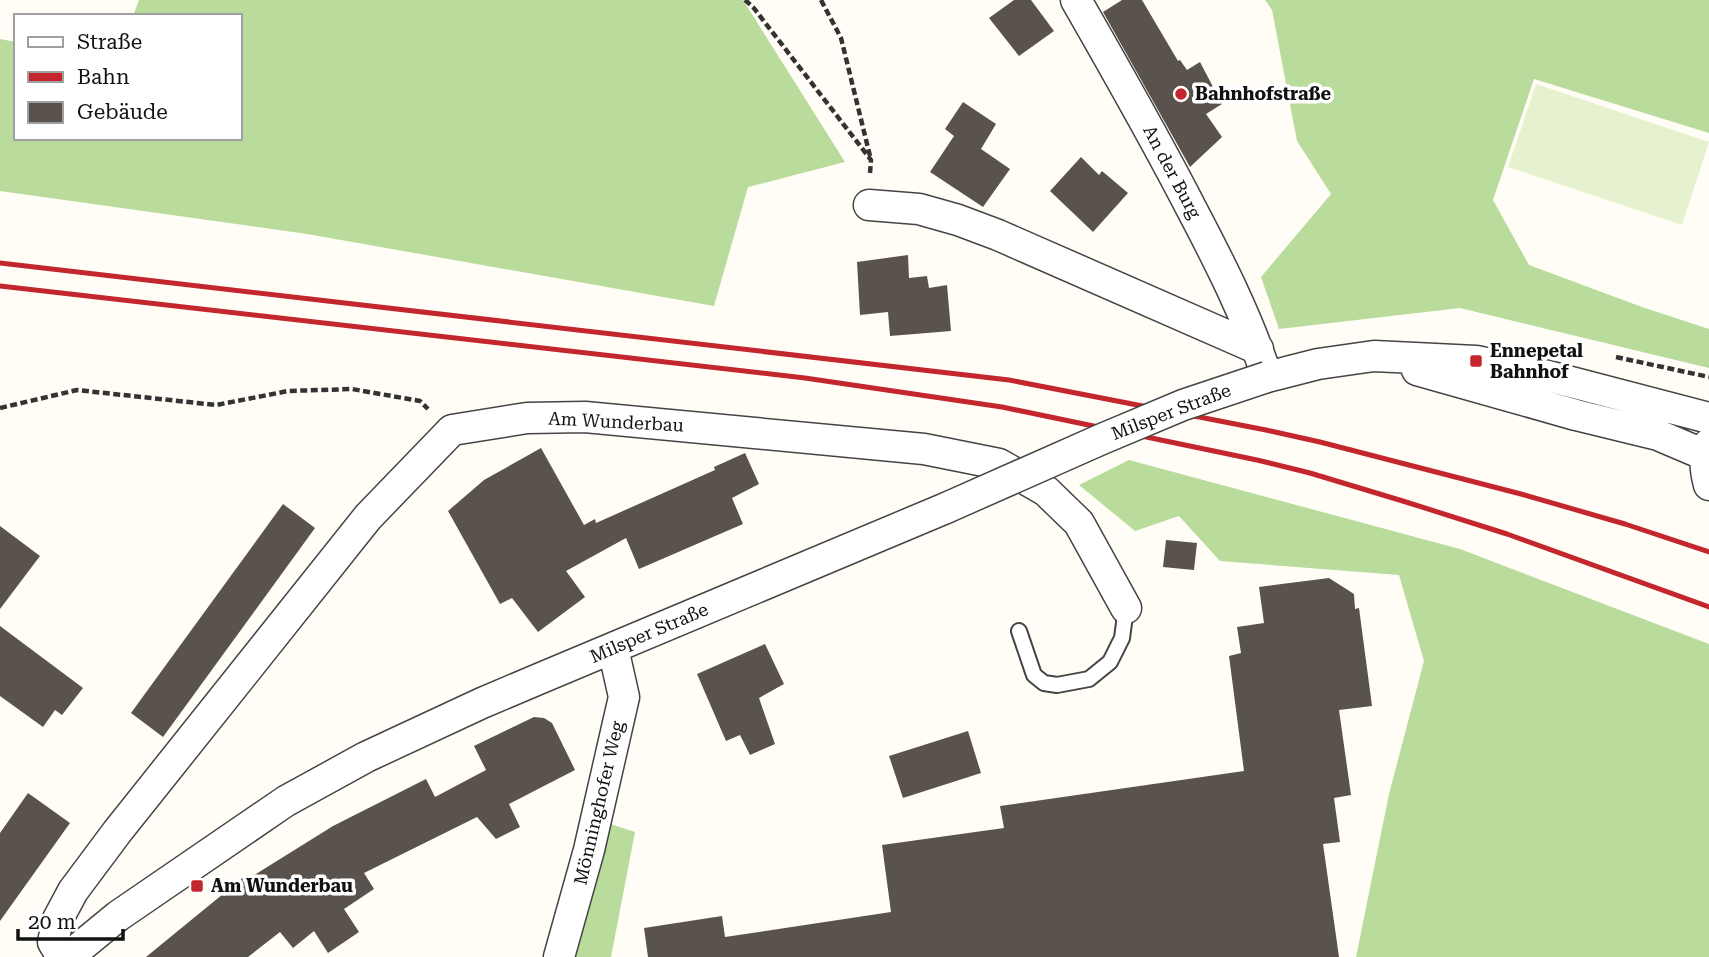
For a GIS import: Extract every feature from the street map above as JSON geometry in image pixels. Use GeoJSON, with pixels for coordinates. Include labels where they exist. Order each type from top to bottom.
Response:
{"type":"FeatureCollection","features":[{"type":"Feature","properties":{"kind":"street","name":"An der Burg"},"geometry":{"type":"LineString","coordinates":[[1076,0],[1147,124],[1215,253],[1258,349]]}},
{"type":"Feature","properties":{"kind":"street"},"geometry":{"type":"LineString","coordinates":[[869,205],[919,209],[998,235],[1258,349],[1267,377],[1318,364],[1374,356],[1476,361],[1548,376],[1709,418]]}},
{"type":"Feature","properties":{"kind":"street"},"geometry":{"type":"LineString","coordinates":[[1374,356],[1437,376],[1707,450],[1705,471],[1709,485]]}},
{"type":"Feature","properties":{"kind":"street","name":"Milsper Straße"},"geometry":{"type":"LineString","coordinates":[[68,957],[118,916],[286,801],[366,757],[529,683],[946,508],[1102,439],[1183,405],[1267,377]]}},
{"type":"Feature","properties":{"kind":"street","name":"Am Wunderbau"},"geometry":{"type":"LineString","coordinates":[[452,430],[527,418],[585,417],[924,449],[999,464],[1046,491],[1079,523],[1126,608]]}},
{"type":"Feature","properties":{"kind":"street"},"geometry":{"type":"LineString","coordinates":[[62,957],[53,942],[58,919],[73,891],[368,517],[452,430]]}},
{"type":"Feature","properties":{"kind":"street","name":"Mönninghofer Weg"},"geometry":{"type":"LineString","coordinates":[[559,957],[589,850],[624,697],[613,648]]}},
{"type":"Feature","properties":{"kind":"lane"},"geometry":{"type":"LineString","coordinates":[[1019,631],[1034,675],[1044,683],[1057,685],[1089,679],[1110,662],[1122,638],[1126,608]]}},
{"type":"Feature","properties":{"kind":"path"},"geometry":{"type":"LineString","coordinates":[[747,0],[871,160]]}},
{"type":"Feature","properties":{"kind":"path"},"geometry":{"type":"LineString","coordinates":[[821,0],[841,38],[871,160],[869,205]]}},
{"type":"Feature","properties":{"kind":"path"},"geometry":{"type":"LineString","coordinates":[[0,408],[77,390],[216,405],[288,391],[352,389],[420,401],[452,430]]}},
{"type":"Feature","properties":{"kind":"green space"},"geometry":{"type":"Polygon","coordinates":[[[139,0],[743,0],[845,162],[748,187],[714,306],[307,234],[0,191],[0,39],[14,42],[14,140],[242,140],[242,14],[134,14],[139,0]]]}},
{"type":"Feature","properties":{"kind":"green space"},"geometry":{"type":"Polygon","coordinates":[[[1265,0],[1709,0],[1709,133],[1534,79],[1493,200],[1529,265],[1709,329],[1709,368],[1460,308],[1279,329],[1261,277],[1331,194],[1297,141],[1272,10],[1265,0]]]}},
{"type":"Feature","properties":{"kind":"green space"},"geometry":{"type":"Polygon","coordinates":[[[1536,84],[1709,142],[1682,225],[1508,167],[1536,84]]]}},
{"type":"Feature","properties":{"kind":"green space"},"geometry":{"type":"Polygon","coordinates":[[[1129,460],[1460,549],[1709,644],[1709,957],[1356,957],[1389,794],[1424,661],[1399,575],[1220,561],[1179,516],[1135,531],[1079,485],[1129,460]]]}},
{"type":"Feature","properties":{"kind":"green space"},"geometry":{"type":"Polygon","coordinates":[[[598,820],[635,832],[611,957],[566,957],[598,820]]]}},
{"type":"Feature","properties":{"kind":"building"},"geometry":{"type":"Polygon","coordinates":[[[1014,0],[1031,0],[1054,31],[1019,56],[989,18],[1014,0]]]}},
{"type":"Feature","properties":{"kind":"building"},"geometry":{"type":"Polygon","coordinates":[[[1122,0],[1142,0],[1178,61],[1180,60],[1187,70],[1200,62],[1222,104],[1206,114],[1222,137],[1190,167],[1103,12],[1122,0]]]}},
{"type":"Feature","properties":{"kind":"building"},"geometry":{"type":"Polygon","coordinates":[[[963,102],[996,124],[981,149],[1010,169],[983,207],[930,172],[954,136],[945,129],[963,102]]]}},
{"type":"Feature","properties":{"kind":"building"},"geometry":{"type":"Polygon","coordinates":[[[1081,157],[1099,175],[1102,171],[1128,193],[1093,232],[1050,191],[1081,157]]]}},
{"type":"Feature","properties":{"kind":"building"},"geometry":{"type":"Polygon","coordinates":[[[908,255],[909,278],[927,276],[929,288],[947,285],[951,331],[890,336],[888,312],[860,315],[857,262],[908,255]]]}},
{"type":"Feature","properties":{"kind":"building"},"geometry":{"type":"Polygon","coordinates":[[[541,448],[584,525],[595,519],[596,523],[715,470],[714,467],[745,453],[759,484],[732,498],[743,524],[639,569],[626,538],[566,571],[585,597],[538,632],[512,598],[500,604],[448,511],[484,480],[541,448]]]}},
{"type":"Feature","properties":{"kind":"building"},"geometry":{"type":"Polygon","coordinates":[[[283,504],[315,528],[163,737],[131,713],[283,504]]]}},
{"type":"Feature","properties":{"kind":"building"},"geometry":{"type":"Polygon","coordinates":[[[0,526],[40,556],[0,609],[0,526]]]}},
{"type":"Feature","properties":{"kind":"building"},"geometry":{"type":"Polygon","coordinates":[[[1166,540],[1197,543],[1194,570],[1163,567],[1166,540]]]}},
{"type":"Feature","properties":{"kind":"building"},"geometry":{"type":"Polygon","coordinates":[[[1329,578],[1354,594],[1355,609],[1359,608],[1372,706],[1339,710],[1351,795],[1334,798],[1340,842],[1323,844],[1339,957],[648,957],[644,928],[722,916],[725,937],[891,912],[882,845],[1004,828],[1000,806],[1244,771],[1229,656],[1241,653],[1237,627],[1264,623],[1259,587],[1329,578]]]}},
{"type":"Feature","properties":{"kind":"building"},"geometry":{"type":"Polygon","coordinates":[[[0,626],[83,688],[62,715],[55,710],[43,727],[0,696],[0,626]]]}},
{"type":"Feature","properties":{"kind":"building"},"geometry":{"type":"Polygon","coordinates":[[[765,644],[784,684],[759,698],[775,744],[750,755],[740,735],[726,741],[697,674],[765,644]]]}},
{"type":"Feature","properties":{"kind":"building"},"geometry":{"type":"Polygon","coordinates":[[[534,717],[544,718],[552,723],[575,770],[509,804],[520,827],[496,839],[477,817],[364,873],[374,889],[344,909],[359,932],[328,953],[314,931],[293,948],[280,932],[248,957],[146,957],[245,876],[248,879],[333,826],[426,779],[435,797],[486,770],[474,746],[534,717]]]}},
{"type":"Feature","properties":{"kind":"building"},"geometry":{"type":"Polygon","coordinates":[[[968,731],[981,773],[903,798],[889,756],[968,731]]]}},
{"type":"Feature","properties":{"kind":"building"},"geometry":{"type":"Polygon","coordinates":[[[28,793],[70,823],[0,921],[0,833],[28,793]]]}},
{"type":"Feature","properties":{"kind":"railway"},"geometry":{"type":"LineString","coordinates":[[0,263],[1009,380],[1320,442],[1521,494],[1709,552]]}},
{"type":"Feature","properties":{"kind":"railway"},"geometry":{"type":"LineString","coordinates":[[0,286],[805,378],[1002,407],[1310,473],[1507,534],[1709,607]]}},
{"type":"Feature","properties":{"kind":"place","name":"Bahnhofstraße"},"geometry":{"type":"Point","coordinates":[1181,94]}},
{"type":"Feature","properties":{"kind":"place","name":"Ennepetal Bahnhof"},"geometry":{"type":"Point","coordinates":[1476,361]}},
{"type":"Feature","properties":{"kind":"place","name":"Am Wunderbau"},"geometry":{"type":"Point","coordinates":[197,886]}}]}
